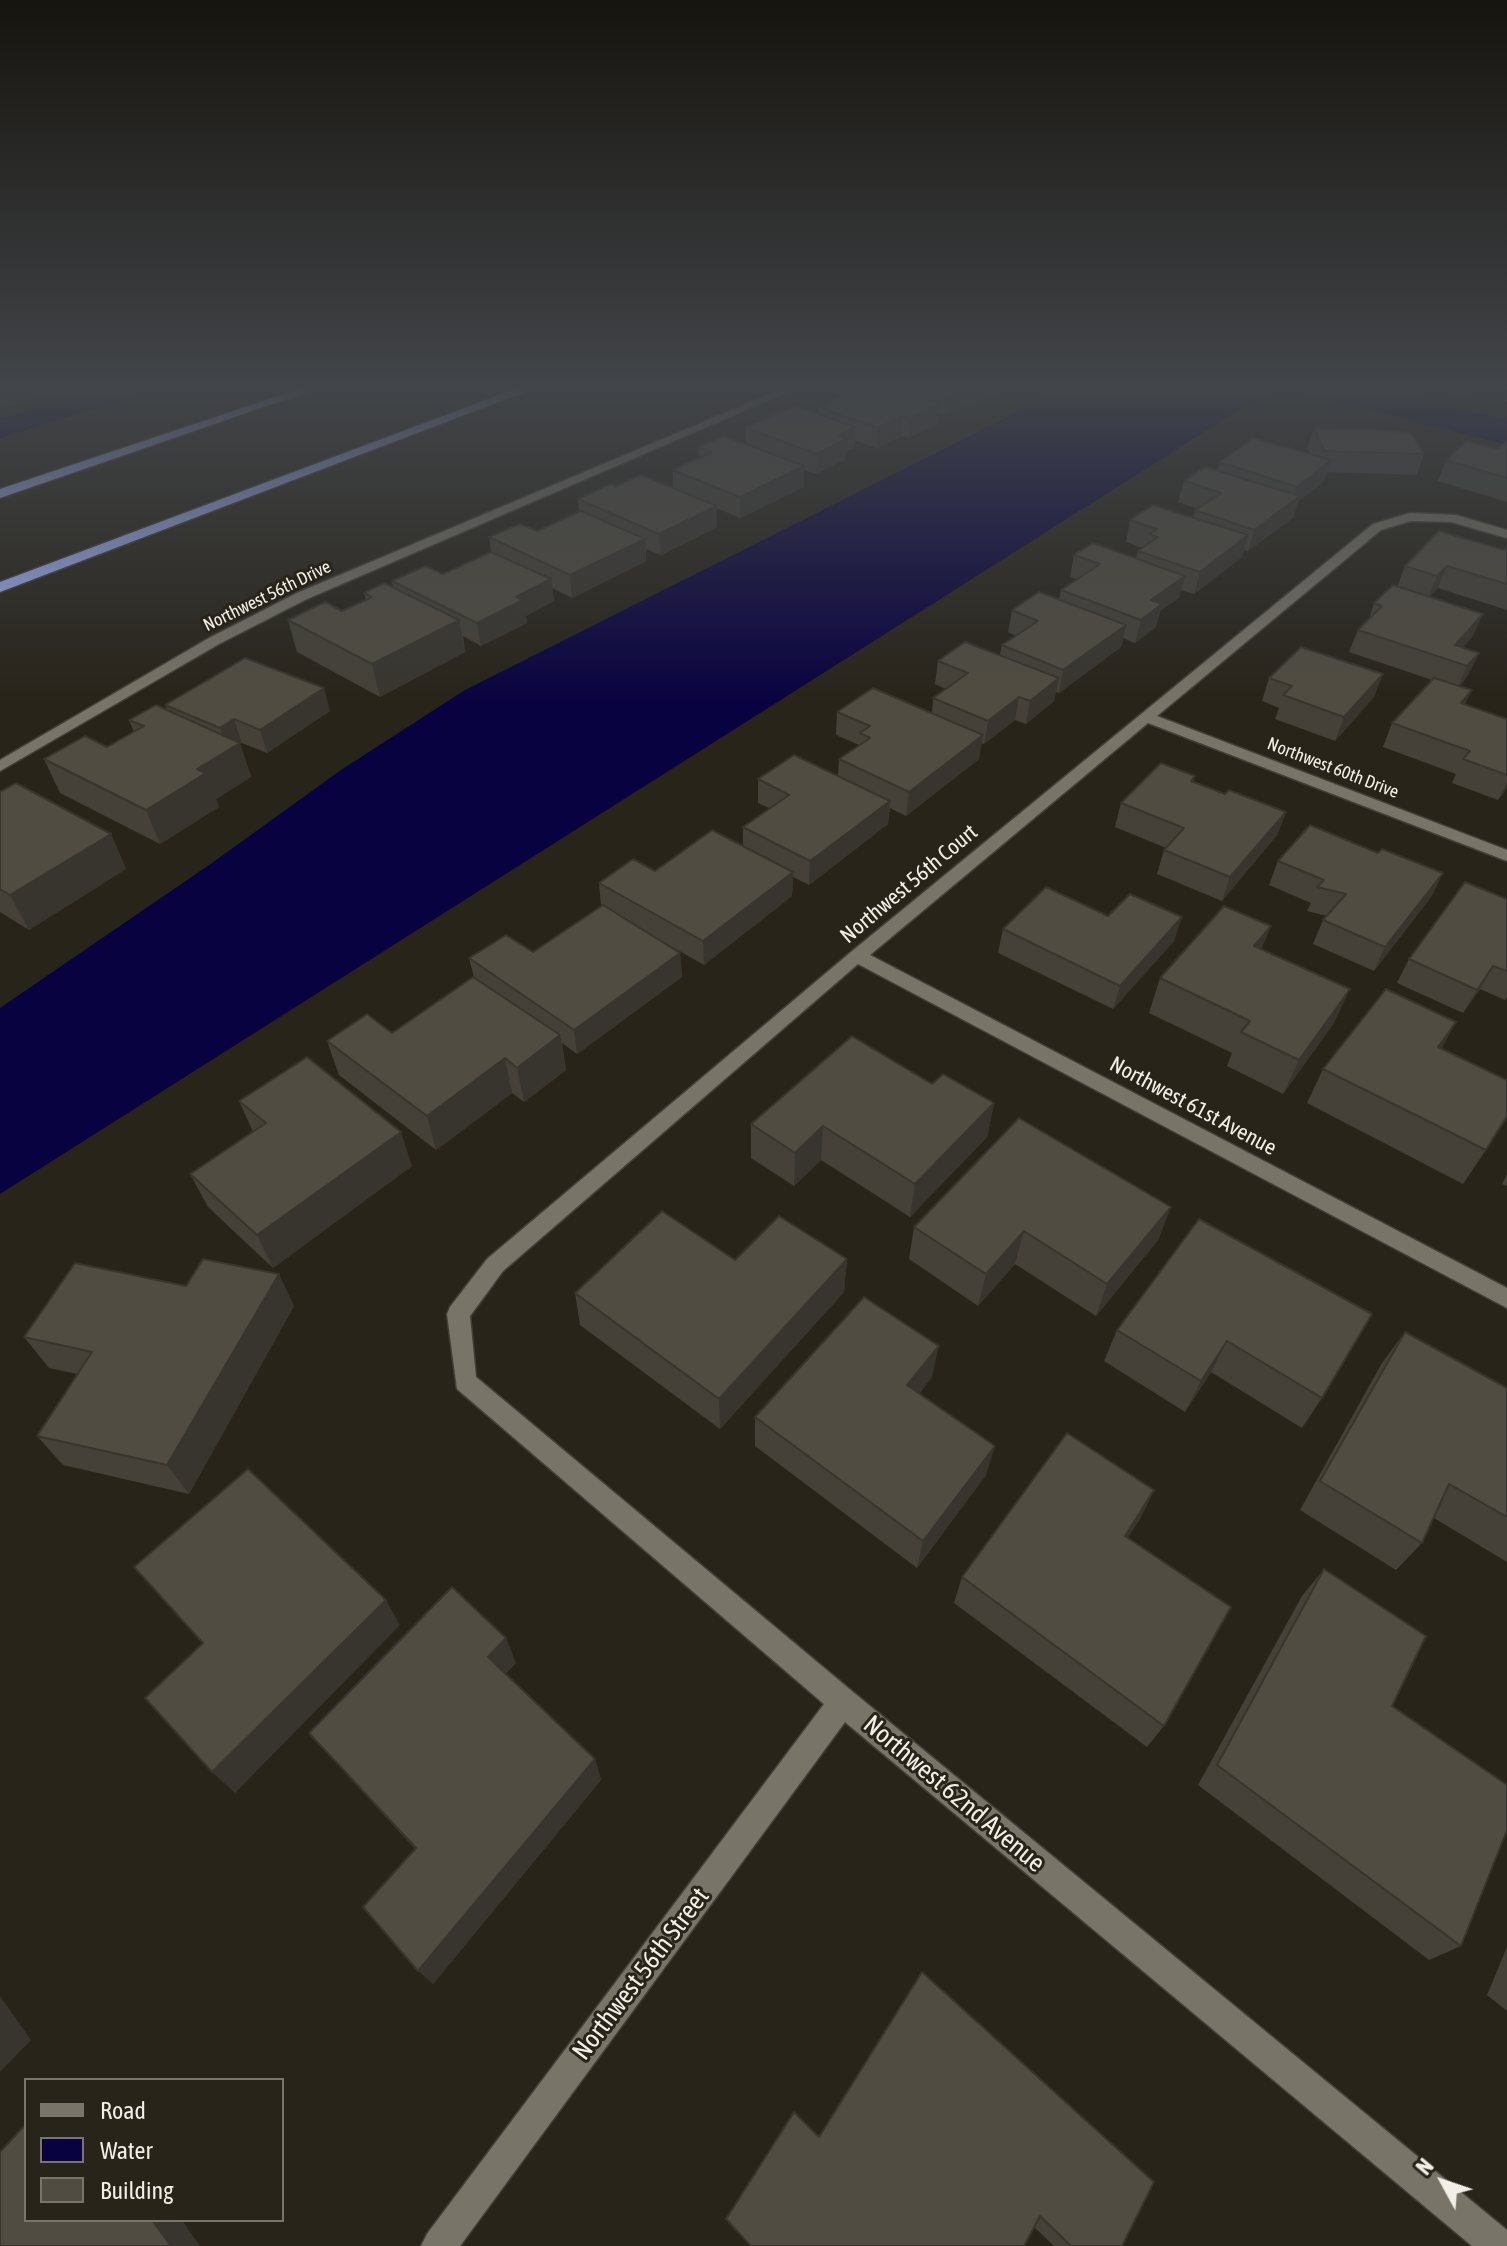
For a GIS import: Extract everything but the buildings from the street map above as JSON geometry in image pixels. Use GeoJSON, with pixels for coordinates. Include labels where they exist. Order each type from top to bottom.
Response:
{"type":"FeatureCollection","features":[{"type":"Feature","properties":{"kind":"highway"},"geometry":{"type":"LineString","coordinates":[[0,587],[242,496]]}},
{"type":"Feature","properties":{"kind":"street","name":"Northwest 56th Drive"},"geometry":{"type":"LineString","coordinates":[[0,766],[214,641],[302,596],[538,496]]}},
{"type":"Feature","properties":{"kind":"street","name":"Northwest 56th Court"},"geometry":{"type":"LineString","coordinates":[[458,1314],[495,1265],[857,956],[1377,527],[1410,517],[1452,518],[1507,534]]}},
{"type":"Feature","properties":{"kind":"street","name":"Northwest 60th Drive"},"geometry":{"type":"LineString","coordinates":[[1145,717],[1507,856]]}},
{"type":"Feature","properties":{"kind":"street","name":"Northwest 61st Avenue"},"geometry":{"type":"LineString","coordinates":[[857,956],[1507,1299]]}},
{"type":"Feature","properties":{"kind":"street","name":"Northwest 62nd Avenue"},"geometry":{"type":"LineString","coordinates":[[458,1314],[465,1382],[843,1702],[1499,2246]]}},
{"type":"Feature","properties":{"kind":"street","name":"Northwest 56th Street"},"geometry":{"type":"LineString","coordinates":[[439,2246],[843,1702]]}},
{"type":"Feature","properties":{"kind":"water"},"geometry":{"type":"Polygon","coordinates":[[[851,496],[1103,496],[0,1194],[0,1008],[212,863],[341,770],[465,690],[851,496]]]}}]}
